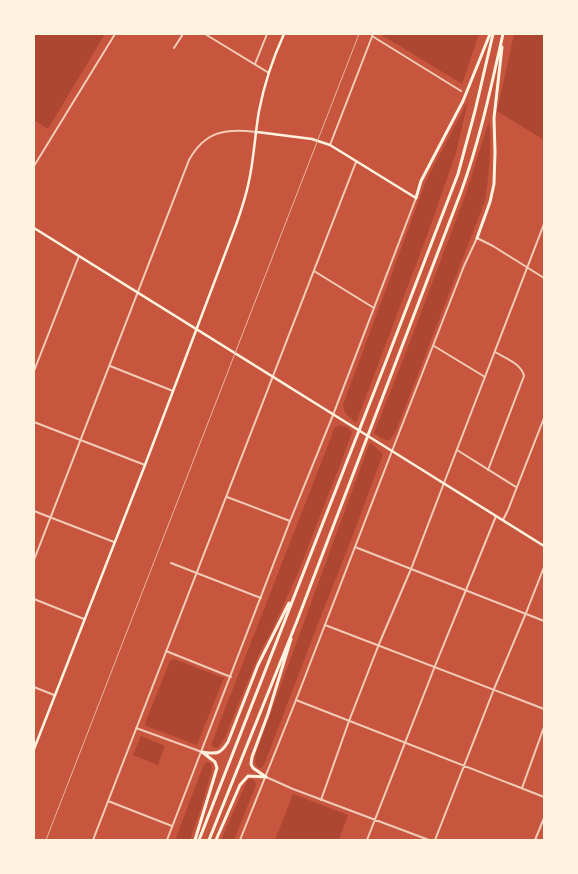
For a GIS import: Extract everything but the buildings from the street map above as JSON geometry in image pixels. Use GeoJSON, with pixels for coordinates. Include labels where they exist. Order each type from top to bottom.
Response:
{"type":"FeatureCollection","features":[{"type":"Feature","properties":{"kind":"highway"},"geometry":{"type":"LineString","coordinates":[[416,198],[421,181],[463,101],[491,34]]}},
{"type":"Feature","properties":{"kind":"highway"},"geometry":{"type":"LineString","coordinates":[[197,840],[298,587],[458,174],[476,111],[491,34]]}},
{"type":"Feature","properties":{"kind":"highway"},"geometry":{"type":"LineString","coordinates":[[477,238],[490,202],[494,184],[494,118],[504,34]]}},
{"type":"Feature","properties":{"kind":"highway"},"geometry":{"type":"LineString","coordinates":[[209,840],[462,192],[483,122],[504,34]]}},
{"type":"Feature","properties":{"kind":"highway"},"geometry":{"type":"LineString","coordinates":[[202,752],[218,753],[228,742],[258,665],[298,587]]}},
{"type":"Feature","properties":{"kind":"highway"},"geometry":{"type":"LineString","coordinates":[[266,777],[253,768],[251,760],[277,688],[296,621]]}},
{"type":"Feature","properties":{"kind":"highway"},"geometry":{"type":"LineString","coordinates":[[197,840],[217,768],[215,762],[202,752]]}},
{"type":"Feature","properties":{"kind":"highway"},"geometry":{"type":"LineString","coordinates":[[216,840],[240,784],[248,776],[266,777]]}},
{"type":"Feature","properties":{"kind":"main road"},"geometry":{"type":"LineString","coordinates":[[34,749],[173,391],[243,204],[249,182],[259,112],[269,73],[284,34]]}},
{"type":"Feature","properties":{"kind":"main road"},"geometry":{"type":"LineString","coordinates":[[257,132],[312,139],[330,145],[416,198]]}},
{"type":"Feature","properties":{"kind":"main road"},"geometry":{"type":"LineString","coordinates":[[34,228],[544,546]]}},
{"type":"Feature","properties":{"kind":"street"},"geometry":{"type":"LineString","coordinates":[[34,166],[115,34]]}},
{"type":"Feature","properties":{"kind":"street"},"geometry":{"type":"LineString","coordinates":[[174,48],[182,34]]}},
{"type":"Feature","properties":{"kind":"street"},"geometry":{"type":"LineString","coordinates":[[205,34],[269,73]]}},
{"type":"Feature","properties":{"kind":"street"},"geometry":{"type":"LineString","coordinates":[[255,65],[267,34]]}},
{"type":"Feature","properties":{"kind":"street"},"geometry":{"type":"LineString","coordinates":[[330,145],[373,35],[461,91]]}},
{"type":"Feature","properties":{"kind":"street"},"geometry":{"type":"LineString","coordinates":[[34,560],[188,164],[196,149],[210,137],[225,131],[257,132]]}},
{"type":"Feature","properties":{"kind":"street"},"geometry":{"type":"LineString","coordinates":[[93,840],[357,162]]}},
{"type":"Feature","properties":{"kind":"street"},"geometry":{"type":"LineString","coordinates":[[167,840],[416,198]]}},
{"type":"Feature","properties":{"kind":"street"},"geometry":{"type":"LineString","coordinates":[[320,800],[349,721],[411,569],[544,224]]}},
{"type":"Feature","properties":{"kind":"street"},"geometry":{"type":"LineString","coordinates":[[240,840],[464,266],[477,238],[544,278]]}},
{"type":"Feature","properties":{"kind":"street"},"geometry":{"type":"LineString","coordinates":[[34,371],[79,256]]}},
{"type":"Feature","properties":{"kind":"street"},"geometry":{"type":"LineString","coordinates":[[314,271],[374,308]]}},
{"type":"Feature","properties":{"kind":"street"},"geometry":{"type":"LineString","coordinates":[[433,346],[485,377]]}},
{"type":"Feature","properties":{"kind":"street"},"geometry":{"type":"LineString","coordinates":[[488,470],[524,376],[520,367],[495,352]]}},
{"type":"Feature","properties":{"kind":"street"},"geometry":{"type":"LineString","coordinates":[[109,366],[173,391]]}},
{"type":"Feature","properties":{"kind":"street"},"geometry":{"type":"LineString","coordinates":[[503,520],[544,418]]}},
{"type":"Feature","properties":{"kind":"street"},"geometry":{"type":"LineString","coordinates":[[34,422],[144,465]]}},
{"type":"Feature","properties":{"kind":"street"},"geometry":{"type":"LineString","coordinates":[[456,450],[517,488]]}},
{"type":"Feature","properties":{"kind":"street"},"geometry":{"type":"LineString","coordinates":[[226,496],[290,521]]}},
{"type":"Feature","properties":{"kind":"street"},"geometry":{"type":"LineString","coordinates":[[34,511],[114,542]]}},
{"type":"Feature","properties":{"kind":"street"},"geometry":{"type":"LineString","coordinates":[[367,840],[434,666],[496,516]]}},
{"type":"Feature","properties":{"kind":"street"},"geometry":{"type":"LineString","coordinates":[[355,547],[544,620]]}},
{"type":"Feature","properties":{"kind":"street"},"geometry":{"type":"LineString","coordinates":[[171,563],[260,598]]}},
{"type":"Feature","properties":{"kind":"street"},"geometry":{"type":"LineString","coordinates":[[435,840],[544,566]]}},
{"type":"Feature","properties":{"kind":"street"},"geometry":{"type":"LineString","coordinates":[[34,599],[84,618]]}},
{"type":"Feature","properties":{"kind":"street"},"geometry":{"type":"LineString","coordinates":[[325,625],[379,644],[544,709]]}},
{"type":"Feature","properties":{"kind":"street"},"geometry":{"type":"LineString","coordinates":[[166,651],[231,677]]}},
{"type":"Feature","properties":{"kind":"street"},"geometry":{"type":"LineString","coordinates":[[34,687],[54,695]]}},
{"type":"Feature","properties":{"kind":"street"},"geometry":{"type":"LineString","coordinates":[[296,700],[544,797]]}},
{"type":"Feature","properties":{"kind":"street"},"geometry":{"type":"LineString","coordinates":[[522,789],[544,726]]}},
{"type":"Feature","properties":{"kind":"street"},"geometry":{"type":"LineString","coordinates":[[136,728],[202,752]]}},
{"type":"Feature","properties":{"kind":"street"},"geometry":{"type":"LineString","coordinates":[[266,777],[374,821],[429,840]]}},
{"type":"Feature","properties":{"kind":"street"},"geometry":{"type":"LineString","coordinates":[[108,801],[172,826]]}},
{"type":"Feature","properties":{"kind":"street"},"geometry":{"type":"LineString","coordinates":[[536,840],[544,818]]}},
{"type":"Feature","properties":{"kind":"shaded area"},"geometry":{"type":"Polygon","coordinates":[[[34,34],[105,34],[48,129],[34,120],[34,34]]]}},
{"type":"Feature","properties":{"kind":"shaded area"},"geometry":{"type":"Polygon","coordinates":[[[380,34],[479,34],[462,84],[380,34]]]}},
{"type":"Feature","properties":{"kind":"shaded area"},"geometry":{"type":"Polygon","coordinates":[[[514,34],[544,34],[544,140],[497,111],[514,34]]]}},
{"type":"Feature","properties":{"kind":"shaded area"},"geometry":{"type":"Polygon","coordinates":[[[468,101],[456,153],[356,423],[345,413],[343,405],[426,181],[468,101]]]}},
{"type":"Feature","properties":{"kind":"shaded area"},"geometry":{"type":"Polygon","coordinates":[[[489,121],[490,161],[485,201],[396,431],[389,441],[374,433],[465,196],[489,121]]]}},
{"type":"Feature","properties":{"kind":"shaded area"},"geometry":{"type":"Polygon","coordinates":[[[341,425],[352,432],[298,573],[259,654],[225,737],[218,748],[215,748],[211,745],[335,427],[341,425]]]}},
{"type":"Feature","properties":{"kind":"shaded area"},"geometry":{"type":"Polygon","coordinates":[[[370,442],[383,454],[264,765],[258,768],[255,759],[259,745],[370,442]]]}},
{"type":"Feature","properties":{"kind":"shaded area"},"geometry":{"type":"Polygon","coordinates":[[[174,659],[224,678],[197,745],[146,726],[145,723],[170,661],[174,659]]]}},
{"type":"Feature","properties":{"kind":"shaded area"},"geometry":{"type":"Polygon","coordinates":[[[141,736],[165,746],[158,765],[133,755],[141,736]]]}},
{"type":"Feature","properties":{"kind":"shaded area"},"geometry":{"type":"Polygon","coordinates":[[[206,762],[211,764],[212,770],[190,840],[175,840],[204,764],[206,762]]]}},
{"type":"Feature","properties":{"kind":"shaded area"},"geometry":{"type":"Polygon","coordinates":[[[250,779],[255,781],[256,785],[234,840],[221,840],[247,781],[250,779]]]}},
{"type":"Feature","properties":{"kind":"shaded area"},"geometry":{"type":"Polygon","coordinates":[[[293,794],[348,815],[339,840],[275,840],[293,794]]]}},
{"type":"Feature","properties":{"kind":"railway"},"geometry":{"type":"LineString","coordinates":[[46,840],[359,34]]}}]}
